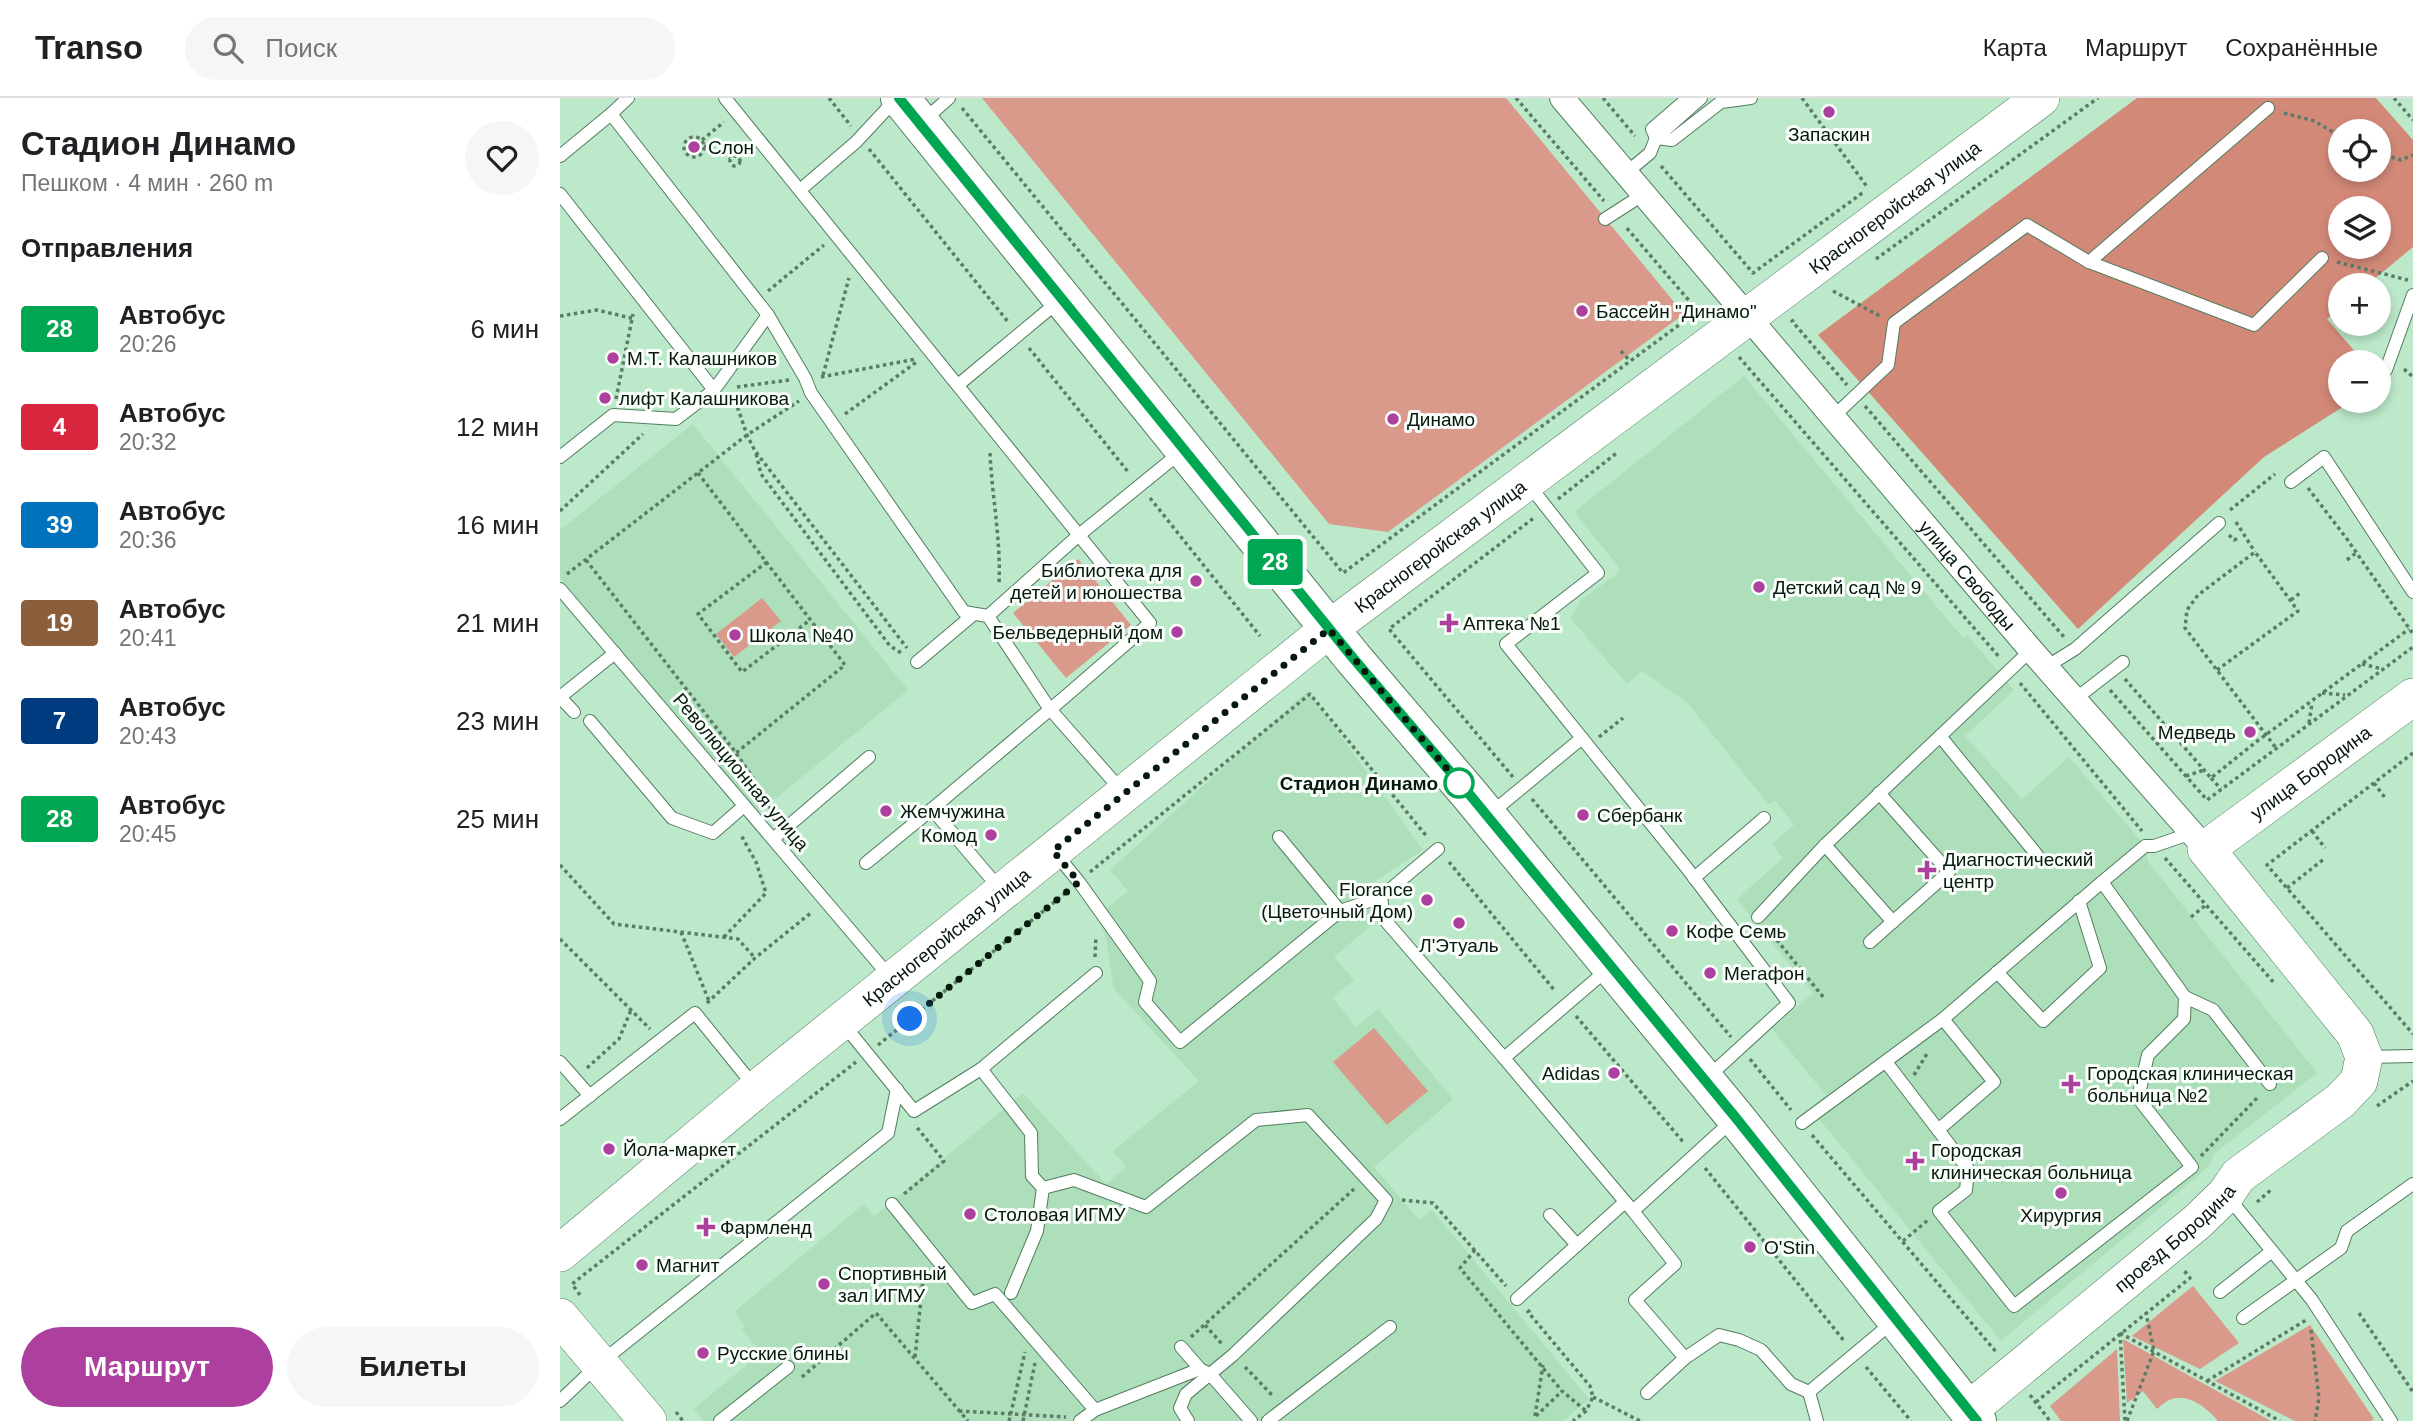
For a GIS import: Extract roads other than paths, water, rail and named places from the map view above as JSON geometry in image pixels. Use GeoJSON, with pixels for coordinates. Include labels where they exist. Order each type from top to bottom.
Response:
{"type":"FeatureCollection","features":[{"type":"Feature","properties":{"kind":"main road"},"geometry":{"type":"LineString","coordinates":[[906,107],[1329,629],[1736,1118],[1973,1415]]}},
{"type":"Feature","properties":{"kind":"street","name":"улица Свободы"},"geometry":{"type":"LineString","coordinates":[[1562,98],[2074,700],[2199,841],[2355,1034],[2364,1058]]}},
{"type":"Feature","properties":{"kind":"street","name":"Красногеройская улица"},"geometry":{"type":"LineString","coordinates":[[564,1285],[757,1089],[892,980],[1329,629],[1537,495],[1748,317],[2041,98]]}},
{"type":"Feature","properties":{"kind":"street","name":"улица Бородина"},"geometry":{"type":"LineString","coordinates":[[2199,841],[2413,696]]}},
{"type":"Feature","properties":{"kind":"street","name":"проезд Бородина"},"geometry":{"type":"LineString","coordinates":[[1973,1415],[2197,1222],[2226,1194],[2238,1176],[2340,1101],[2359,1081],[2364,1058]]}},
{"type":"Feature","properties":{"kind":"street"},"geometry":{"type":"LineString","coordinates":[[564,1285],[600,1363],[648,1421]]}},
{"type":"Feature","properties":{"kind":"lane"},"geometry":{"type":"LineString","coordinates":[[560,156],[628,98]]}},
{"type":"Feature","properties":{"kind":"lane"},"geometry":{"type":"LineString","coordinates":[[725,98],[1150,623],[866,863]]}},
{"type":"Feature","properties":{"kind":"lane"},"geometry":{"type":"LineString","coordinates":[[800,190],[860,138],[906,107],[949,98]]}},
{"type":"Feature","properties":{"kind":"lane"},"geometry":{"type":"LineString","coordinates":[[1656,138],[1652,129],[1688,98]]}},
{"type":"Feature","properties":{"kind":"lane"},"geometry":{"type":"LineString","coordinates":[[1626,173],[1650,153],[1656,138],[1701,98]]}},
{"type":"Feature","properties":{"kind":"lane"},"geometry":{"type":"LineString","coordinates":[[1656,138],[1672,140],[1723,100],[1751,98]]}},
{"type":"Feature","properties":{"kind":"lane"},"geometry":{"type":"LineString","coordinates":[[2089,262],[2268,108]]}},
{"type":"Feature","properties":{"kind":"lane"},"geometry":{"type":"LineString","coordinates":[[611,114],[768,315],[811,393],[964,612],[993,612],[1079,535],[1184,450]]}},
{"type":"Feature","properties":{"kind":"lane"},"geometry":{"type":"LineString","coordinates":[[560,194],[714,390]]}},
{"type":"Feature","properties":{"kind":"lane"},"geometry":{"type":"LineString","coordinates":[[1609,216],[1644,194]]}},
{"type":"Feature","properties":{"kind":"lane"},"geometry":{"type":"LineString","coordinates":[[1833,417],[1888,365],[1894,324],[2027,225],[2089,262],[2254,325],[2322,258]]}},
{"type":"Feature","properties":{"kind":"lane"},"geometry":{"type":"LineString","coordinates":[[2391,356],[2413,295]]}},
{"type":"Feature","properties":{"kind":"lane"},"geometry":{"type":"LineString","coordinates":[[958,385],[1062,298]]}},
{"type":"Feature","properties":{"kind":"lane"},"geometry":{"type":"LineString","coordinates":[[560,457],[612,415],[676,419],[714,390],[768,315]]}},
{"type":"Feature","properties":{"kind":"lane"},"geometry":{"type":"LineString","coordinates":[[2295,479],[2325,457],[2413,592]]}},
{"type":"Feature","properties":{"kind":"lane"},"geometry":{"type":"LineString","coordinates":[[1537,495],[1598,573],[1506,644],[1694,878],[1789,1003],[1705,1080]]}},
{"type":"Feature","properties":{"kind":"lane"},"geometry":{"type":"LineString","coordinates":[[1758,917],[1825,845],[2010,670],[2075,649],[2219,523]]}},
{"type":"Feature","properties":{"kind":"lane","name":"Революционная улица"},"geometry":{"type":"LineString","coordinates":[[560,589],[892,980]]}},
{"type":"Feature","properties":{"kind":"lane"},"geometry":{"type":"LineString","coordinates":[[993,612],[1049,708],[1125,794]]}},
{"type":"Feature","properties":{"kind":"lane"},"geometry":{"type":"LineString","coordinates":[[917,662],[974,614]]}},
{"type":"Feature","properties":{"kind":"lane"},"geometry":{"type":"LineString","coordinates":[[574,712],[560,697],[615,653]]}},
{"type":"Feature","properties":{"kind":"lane"},"geometry":{"type":"LineString","coordinates":[[2074,700],[2119,665]]}},
{"type":"Feature","properties":{"kind":"lane"},"geometry":{"type":"LineString","coordinates":[[590,720],[672,818],[713,833],[744,806]]}},
{"type":"Feature","properties":{"kind":"lane"},"geometry":{"type":"LineString","coordinates":[[1940,736],[2037,855]]}},
{"type":"Feature","properties":{"kind":"lane"},"geometry":{"type":"LineString","coordinates":[[1487,817],[1585,742]]}},
{"type":"Feature","properties":{"kind":"lane"},"geometry":{"type":"LineString","coordinates":[[769,835],[869,757]]}},
{"type":"Feature","properties":{"kind":"lane"},"geometry":{"type":"LineString","coordinates":[[1870,942],[1949,872],[1879,793]]}},
{"type":"Feature","properties":{"kind":"lane"},"geometry":{"type":"LineString","coordinates":[[932,809],[1002,892]]}},
{"type":"Feature","properties":{"kind":"lane"},"geometry":{"type":"LineString","coordinates":[[1694,878],[1764,818]]}},
{"type":"Feature","properties":{"kind":"lane"},"geometry":{"type":"LineString","coordinates":[[1279,836],[1339,911]]}},
{"type":"Feature","properties":{"kind":"lane"},"geometry":{"type":"LineString","coordinates":[[1802,1123],[1945,1021],[1997,972],[2145,846],[2199,841]]}},
{"type":"Feature","properties":{"kind":"lane"},"geometry":{"type":"LineString","coordinates":[[1825,845],[1893,922]]}},
{"type":"Feature","properties":{"kind":"lane"},"geometry":{"type":"LineString","coordinates":[[1053,851],[1079,882],[1150,981],[1145,1002],[1180,1042],[1339,911],[1381,897],[1438,849]]}},
{"type":"Feature","properties":{"kind":"lane"},"geometry":{"type":"LineString","coordinates":[[2102,882],[2185,997],[2213,1010],[2270,1084]]}},
{"type":"Feature","properties":{"kind":"lane"},"geometry":{"type":"LineString","coordinates":[[1381,897],[1384,919],[1504,1058],[1675,1264],[1635,1300],[1685,1358]]}},
{"type":"Feature","properties":{"kind":"lane"},"geometry":{"type":"LineString","coordinates":[[1997,972],[2043,1021],[2100,968],[2079,901]]}},
{"type":"Feature","properties":{"kind":"lane"},"geometry":{"type":"LineString","coordinates":[[1504,1058],[1611,967]]}},
{"type":"Feature","properties":{"kind":"lane"},"geometry":{"type":"LineString","coordinates":[[841,1022],[914,1111],[981,1069],[1096,973]]}},
{"type":"Feature","properties":{"kind":"lane"},"geometry":{"type":"LineString","coordinates":[[1886,1062],[1969,1169],[1966,1190],[1939,1211],[2014,1306],[2192,1167],[2138,1098],[2148,1055],[2184,1019],[2185,997]]}},
{"type":"Feature","properties":{"kind":"lane"},"geometry":{"type":"LineString","coordinates":[[560,1119],[695,1013],[757,1089]]}},
{"type":"Feature","properties":{"kind":"lane"},"geometry":{"type":"LineString","coordinates":[[1938,1130],[1994,1082],[1945,1021]]}},
{"type":"Feature","properties":{"kind":"lane"},"geometry":{"type":"LineString","coordinates":[[2364,1058],[2413,1056]]}},
{"type":"Feature","properties":{"kind":"lane"},"geometry":{"type":"LineString","coordinates":[[560,1062],[590,1096]]}},
{"type":"Feature","properties":{"kind":"lane"},"geometry":{"type":"LineString","coordinates":[[981,1069],[1031,1133],[1032,1176],[1043,1188]]}},
{"type":"Feature","properties":{"kind":"lane"},"geometry":{"type":"LineString","coordinates":[[560,1401],[600,1363],[888,1133],[897,1089]]}},
{"type":"Feature","properties":{"kind":"lane"},"geometry":{"type":"LineString","coordinates":[[1043,1188],[1074,1180],[1146,1207],[1256,1120],[1308,1115],[1386,1200],[1376,1219],[1233,1355],[1205,1371],[1095,1410],[1082,1420]]}},
{"type":"Feature","properties":{"kind":"lane"},"geometry":{"type":"LineString","coordinates":[[1517,1299],[1577,1245],[1629,1207],[1736,1118]]}},
{"type":"Feature","properties":{"kind":"lane"},"geometry":{"type":"LineString","coordinates":[[2243,1318],[2341,1248],[2347,1231],[2413,1184]]}},
{"type":"Feature","properties":{"kind":"lane"},"geometry":{"type":"LineString","coordinates":[[1005,1297],[1037,1231],[1043,1188]]}},
{"type":"Feature","properties":{"kind":"lane"},"geometry":{"type":"LineString","coordinates":[[2226,1194],[2312,1300],[2391,1421]]}},
{"type":"Feature","properties":{"kind":"lane"},"geometry":{"type":"LineString","coordinates":[[892,1204],[972,1303],[995,1294],[1005,1297],[1029,1333],[1095,1410]]}},
{"type":"Feature","properties":{"kind":"lane"},"geometry":{"type":"LineString","coordinates":[[1550,1215],[1577,1245]]}},
{"type":"Feature","properties":{"kind":"lane"},"geometry":{"type":"LineString","coordinates":[[2220,1292],[2272,1251]]}},
{"type":"Feature","properties":{"kind":"lane"},"geometry":{"type":"LineString","coordinates":[[1809,1392],[1896,1320]]}},
{"type":"Feature","properties":{"kind":"lane"},"geometry":{"type":"LineString","coordinates":[[1268,1421],[1390,1327]]}},
{"type":"Feature","properties":{"kind":"lane"},"geometry":{"type":"LineString","coordinates":[[1647,1393],[1685,1358],[1719,1335],[1761,1350],[1791,1384],[1809,1392]]}},
{"type":"Feature","properties":{"kind":"lane"},"geometry":{"type":"LineString","coordinates":[[1181,1347],[1251,1421]]}},
{"type":"Feature","properties":{"kind":"lane"},"geometry":{"type":"LineString","coordinates":[[720,1421],[788,1367]]}},
{"type":"Feature","properties":{"kind":"lane"},"geometry":{"type":"LineString","coordinates":[[1188,1421],[1180,1408],[1186,1394],[1205,1371]]}},
{"type":"Feature","properties":{"kind":"lane"},"geometry":{"type":"LineString","coordinates":[[1809,1392],[1817,1421]]}},
{"type":"Feature","properties":{"kind":"place","name":"Запаскин"},"geometry":{"type":"Point","coordinates":[1829,112]}},
{"type":"Feature","properties":{"kind":"place","name":"Слон"},"geometry":{"type":"Point","coordinates":[694,147]}},
{"type":"Feature","properties":{"kind":"place","name":"Бассейн \"Динамо\""},"geometry":{"type":"Point","coordinates":[1582,311]}},
{"type":"Feature","properties":{"kind":"place","name":"М.Т. Калашников"},"geometry":{"type":"Point","coordinates":[613,358]}},
{"type":"Feature","properties":{"kind":"place","name":"лифт Калашникова"},"geometry":{"type":"Point","coordinates":[605,398]}},
{"type":"Feature","properties":{"kind":"place","name":"Динамо"},"geometry":{"type":"Point","coordinates":[1393,419]}},
{"type":"Feature","properties":{"kind":"place","name":"Библиотека для детей и юношества"},"geometry":{"type":"Point","coordinates":[1196,581]}},
{"type":"Feature","properties":{"kind":"place","name":"Детский сад № 9"},"geometry":{"type":"Point","coordinates":[1759,587]}},
{"type":"Feature","properties":{"kind":"place","name":"Аптека №1"},"geometry":{"type":"Point","coordinates":[1449,623]}},
{"type":"Feature","properties":{"kind":"place","name":"Бельведерный дом"},"geometry":{"type":"Point","coordinates":[1177,632]}},
{"type":"Feature","properties":{"kind":"place","name":"Школа №40"},"geometry":{"type":"Point","coordinates":[735,635]}},
{"type":"Feature","properties":{"kind":"place","name":"Медведь"},"geometry":{"type":"Point","coordinates":[2250,732]}},
{"type":"Feature","properties":{"kind":"place","name":"Стадион Динамо"},"geometry":{"type":"Point","coordinates":[1459,783]}},
{"type":"Feature","properties":{"kind":"place","name":"Жемчужина"},"geometry":{"type":"Point","coordinates":[886,811]}},
{"type":"Feature","properties":{"kind":"place","name":"Сбербанк"},"geometry":{"type":"Point","coordinates":[1583,815]}},
{"type":"Feature","properties":{"kind":"place","name":"Комод"},"geometry":{"type":"Point","coordinates":[991,835]}},
{"type":"Feature","properties":{"kind":"place","name":"Диагностический центр"},"geometry":{"type":"Point","coordinates":[1927,870]}},
{"type":"Feature","properties":{"kind":"place","name":"Florance (Цветочный Дом)"},"geometry":{"type":"Point","coordinates":[1427,900]}},
{"type":"Feature","properties":{"kind":"place","name":"Л'Этуаль"},"geometry":{"type":"Point","coordinates":[1459,923]}},
{"type":"Feature","properties":{"kind":"place","name":"Кофе Семь"},"geometry":{"type":"Point","coordinates":[1672,931]}},
{"type":"Feature","properties":{"kind":"place","name":"Мегафон"},"geometry":{"type":"Point","coordinates":[1710,973]}},
{"type":"Feature","properties":{"kind":"place","name":"Adidas"},"geometry":{"type":"Point","coordinates":[1614,1073]}},
{"type":"Feature","properties":{"kind":"place","name":"Городская клиническая больница №2"},"geometry":{"type":"Point","coordinates":[2071,1084]}},
{"type":"Feature","properties":{"kind":"place","name":"Йола-маркет"},"geometry":{"type":"Point","coordinates":[609,1149]}},
{"type":"Feature","properties":{"kind":"place","name":"Городская клиническая больница"},"geometry":{"type":"Point","coordinates":[1915,1161]}},
{"type":"Feature","properties":{"kind":"place","name":"Хирургия"},"geometry":{"type":"Point","coordinates":[2061,1193]}},
{"type":"Feature","properties":{"kind":"place","name":"Столовая ИГМУ"},"geometry":{"type":"Point","coordinates":[970,1214]}},
{"type":"Feature","properties":{"kind":"place","name":"Фармленд"},"geometry":{"type":"Point","coordinates":[706,1227]}},
{"type":"Feature","properties":{"kind":"place","name":"O'Stin"},"geometry":{"type":"Point","coordinates":[1750,1247]}},
{"type":"Feature","properties":{"kind":"place","name":"Магнит"},"geometry":{"type":"Point","coordinates":[642,1265]}},
{"type":"Feature","properties":{"kind":"place","name":"Спортивный зал ИГМУ"},"geometry":{"type":"Point","coordinates":[824,1284]}},
{"type":"Feature","properties":{"kind":"place","name":"Русские блины"},"geometry":{"type":"Point","coordinates":[703,1353]}}]}
